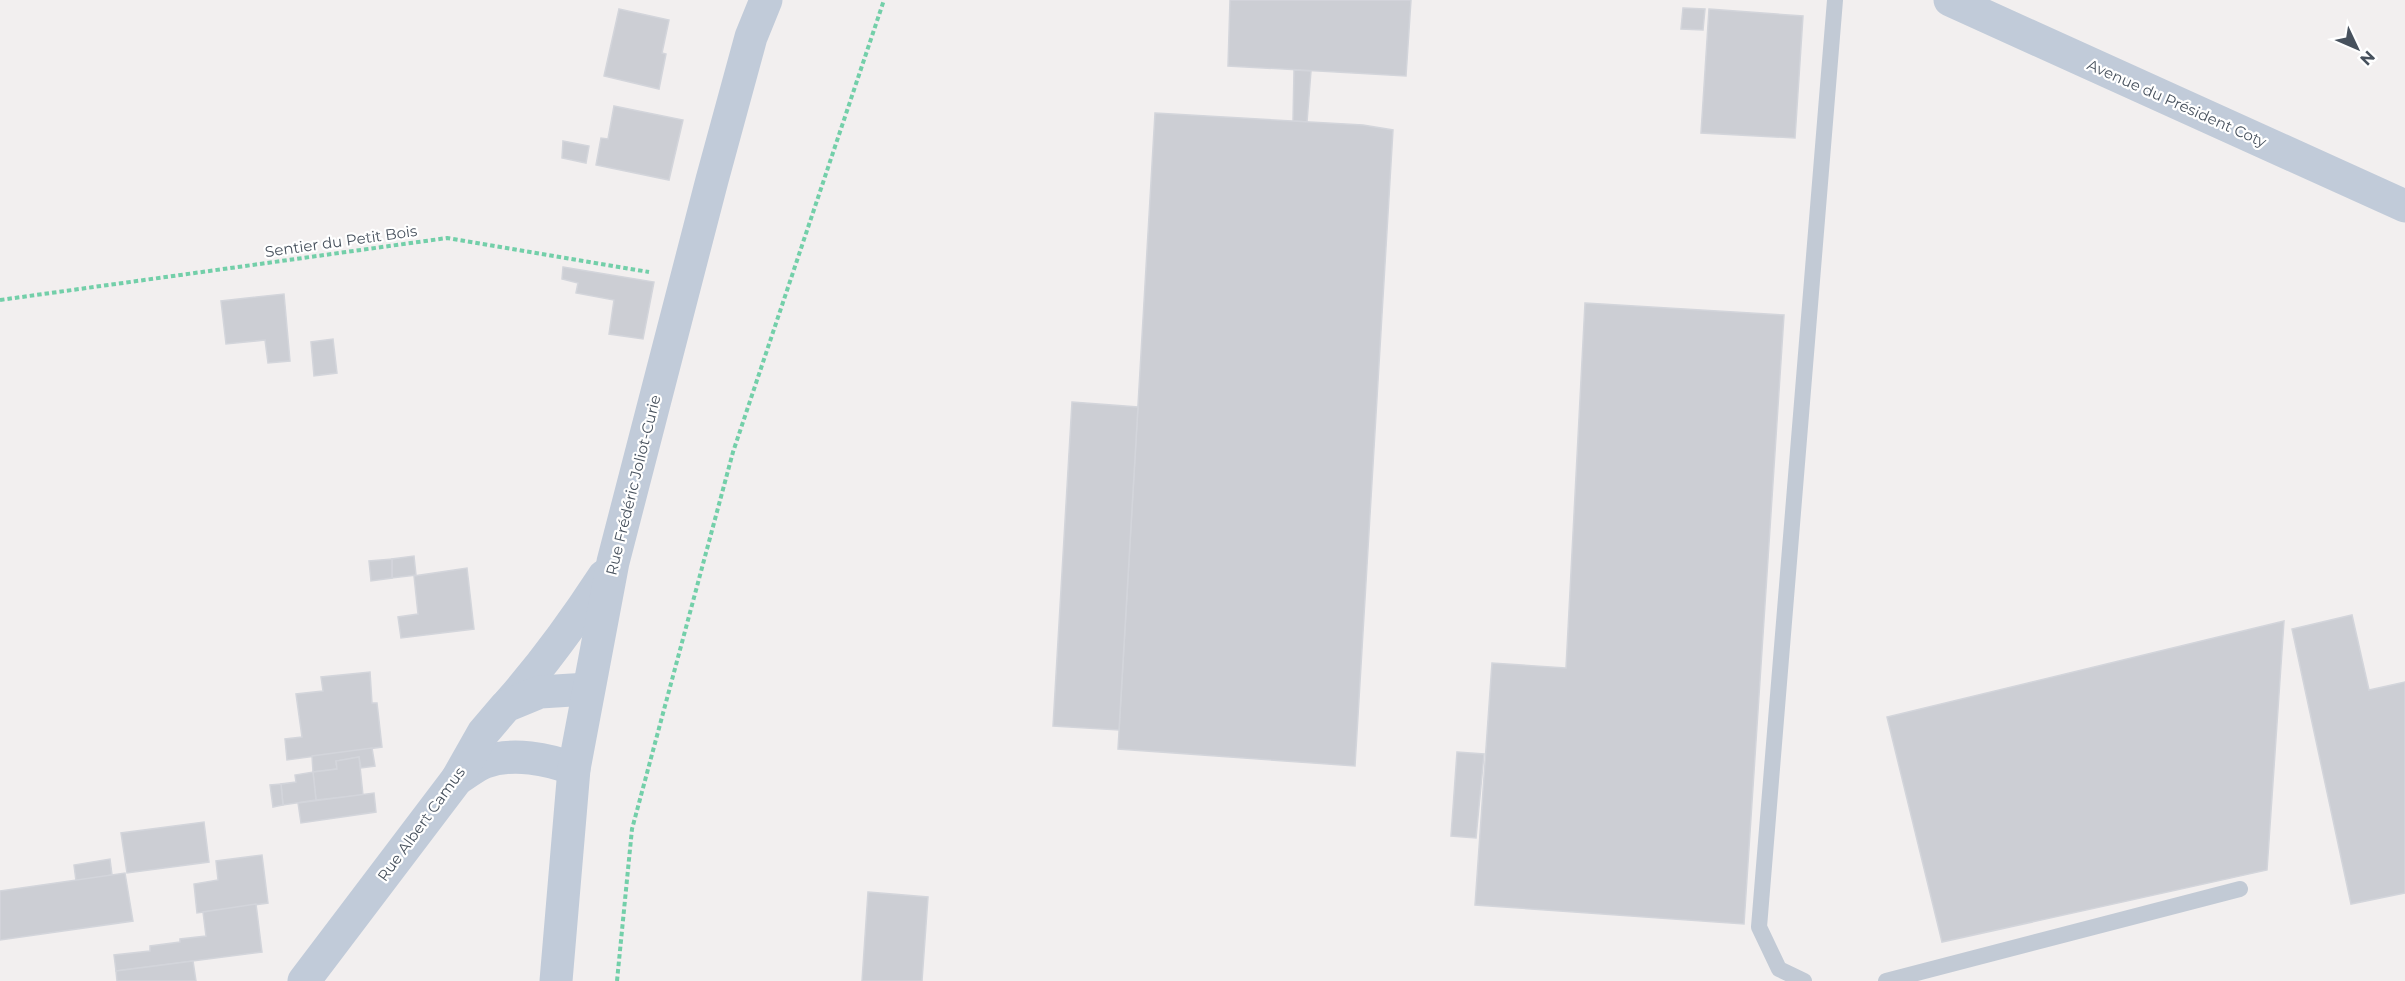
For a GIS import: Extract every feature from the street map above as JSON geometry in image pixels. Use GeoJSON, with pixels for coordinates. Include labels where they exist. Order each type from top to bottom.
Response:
{"type":"FeatureCollection","features":[{"type":"Feature","properties":{"kind":"street","name":"Rue Frédéric Joliot-Curie"},"geometry":{"type":"LineString","coordinates":[[556,981],[574,769],[613,562],[685,278],[751,37],[766,0]]}},
{"type":"Feature","properties":{"kind":"street","name":"Avenue du Président Coty"},"geometry":{"type":"LineString","coordinates":[[1950,0],[2405,206]]}},
{"type":"Feature","properties":{"kind":"street"},"geometry":{"type":"LineString","coordinates":[[506,706],[549,657],[613,562]]}},
{"type":"Feature","properties":{"kind":"street","name":"Rue Albert Camus"},"geometry":{"type":"LineString","coordinates":[[304,981],[457,779],[483,733],[506,706],[540,692],[588,689]]}},
{"type":"Feature","properties":{"kind":"street"},"geometry":{"type":"LineString","coordinates":[[457,779],[485,762],[519,758],[554,761],[574,769]]}},
{"type":"Feature","properties":{"kind":"lane"},"geometry":{"type":"LineString","coordinates":[[1804,981],[1779,969],[1759,927],[1835,0]]}},
{"type":"Feature","properties":{"kind":"lane"},"geometry":{"type":"LineString","coordinates":[[1886,981],[2240,889]]}},
{"type":"Feature","properties":{"kind":"path"},"geometry":{"type":"LineString","coordinates":[[617,981],[632,829],[730,463],[884,0]]}},
{"type":"Feature","properties":{"kind":"path","name":"Sentier du Petit Bois"},"geometry":{"type":"LineString","coordinates":[[0,300],[447,238],[685,278]]}},
{"type":"Feature","properties":{"kind":"building"},"geometry":{"type":"Polygon","coordinates":[[[1230,0],[1411,0],[1406,76],[1228,66],[1230,0]]]}},
{"type":"Feature","properties":{"kind":"building"},"geometry":{"type":"Polygon","coordinates":[[[1683,8],[1705,9],[1703,30],[1681,29],[1683,8]]]}},
{"type":"Feature","properties":{"kind":"building"},"geometry":{"type":"Polygon","coordinates":[[[619,9],[669,20],[662,53],[666,54],[659,89],[604,76],[619,9]]]}},
{"type":"Feature","properties":{"kind":"building"},"geometry":{"type":"Polygon","coordinates":[[[1709,9],[1803,16],[1795,138],[1701,133],[1709,9]]]}},
{"type":"Feature","properties":{"kind":"building"},"geometry":{"type":"Polygon","coordinates":[[[1294,70],[1311,71],[1307,122],[1293,121],[1294,70]]]}},
{"type":"Feature","properties":{"kind":"building"},"geometry":{"type":"Polygon","coordinates":[[[614,106],[683,120],[669,180],[596,165],[601,138],[608,139],[614,106]]]}},
{"type":"Feature","properties":{"kind":"building"},"geometry":{"type":"Polygon","coordinates":[[[1155,113],[1363,125],[1393,130],[1355,766],[1118,749],[1155,113]]]}},
{"type":"Feature","properties":{"kind":"building"},"geometry":{"type":"Polygon","coordinates":[[[563,141],[589,146],[586,163],[562,158],[563,141]]]}},
{"type":"Feature","properties":{"kind":"building"},"geometry":{"type":"Polygon","coordinates":[[[563,267],[654,282],[643,339],[609,334],[614,300],[576,293],[578,283],[562,279],[563,267]]]}},
{"type":"Feature","properties":{"kind":"building"},"geometry":{"type":"Polygon","coordinates":[[[284,294],[290,361],[268,363],[265,340],[226,344],[221,301],[284,294]]]}},
{"type":"Feature","properties":{"kind":"building"},"geometry":{"type":"Polygon","coordinates":[[[1585,303],[1784,315],[1744,924],[1475,905],[1492,663],[1566,668],[1585,303]]]}},
{"type":"Feature","properties":{"kind":"building"},"geometry":{"type":"Polygon","coordinates":[[[333,339],[337,373],[314,376],[311,342],[333,339]]]}},
{"type":"Feature","properties":{"kind":"building"},"geometry":{"type":"Polygon","coordinates":[[[1072,402],[1138,407],[1119,730],[1053,726],[1072,402]]]}},
{"type":"Feature","properties":{"kind":"building"},"geometry":{"type":"Polygon","coordinates":[[[414,556],[416,575],[392,578],[392,559],[414,556]]]}},
{"type":"Feature","properties":{"kind":"building"},"geometry":{"type":"Polygon","coordinates":[[[392,559],[392,578],[371,581],[369,561],[392,559]]]}},
{"type":"Feature","properties":{"kind":"building"},"geometry":{"type":"Polygon","coordinates":[[[467,568],[474,629],[401,638],[398,617],[418,614],[414,576],[467,568]]]}},
{"type":"Feature","properties":{"kind":"building"},"geometry":{"type":"Polygon","coordinates":[[[2352,615],[2369,690],[2405,682],[2405,893],[2351,904],[2292,629],[2352,615]]]}},
{"type":"Feature","properties":{"kind":"building"},"geometry":{"type":"Polygon","coordinates":[[[2284,621],[2267,870],[1942,942],[1887,717],[2284,621]]]}},
{"type":"Feature","properties":{"kind":"building"},"geometry":{"type":"Polygon","coordinates":[[[370,672],[372,703],[377,703],[382,747],[287,760],[285,739],[302,737],[296,694],[323,691],[321,677],[370,672]]]}},
{"type":"Feature","properties":{"kind":"building"},"geometry":{"type":"Polygon","coordinates":[[[372,748],[375,766],[361,768],[359,757],[336,761],[337,769],[313,772],[312,756],[372,748]]]}},
{"type":"Feature","properties":{"kind":"building"},"geometry":{"type":"Polygon","coordinates":[[[1457,752],[1484,754],[1476,838],[1451,836],[1457,752]]]}},
{"type":"Feature","properties":{"kind":"building"},"geometry":{"type":"Polygon","coordinates":[[[359,757],[363,795],[316,800],[313,772],[337,769],[336,761],[359,757]]]}},
{"type":"Feature","properties":{"kind":"building"},"geometry":{"type":"Polygon","coordinates":[[[313,772],[316,800],[283,805],[281,784],[296,782],[295,775],[313,772]]]}},
{"type":"Feature","properties":{"kind":"building"},"geometry":{"type":"Polygon","coordinates":[[[281,784],[283,805],[273,807],[270,785],[281,784]]]}},
{"type":"Feature","properties":{"kind":"building"},"geometry":{"type":"Polygon","coordinates":[[[374,793],[376,812],[301,823],[298,803],[374,793]]]}},
{"type":"Feature","properties":{"kind":"building"},"geometry":{"type":"Polygon","coordinates":[[[204,822],[209,862],[127,873],[121,833],[204,822]]]}},
{"type":"Feature","properties":{"kind":"building"},"geometry":{"type":"Polygon","coordinates":[[[262,855],[268,903],[197,913],[194,884],[218,880],[216,861],[262,855]]]}},
{"type":"Feature","properties":{"kind":"building"},"geometry":{"type":"Polygon","coordinates":[[[110,859],[112,875],[76,881],[74,865],[110,859]]]}},
{"type":"Feature","properties":{"kind":"building"},"geometry":{"type":"Polygon","coordinates":[[[125,873],[133,921],[0,940],[0,891],[125,873]]]}},
{"type":"Feature","properties":{"kind":"building"},"geometry":{"type":"Polygon","coordinates":[[[868,892],[928,897],[922,981],[862,981],[868,892]]]}},
{"type":"Feature","properties":{"kind":"building"},"geometry":{"type":"Polygon","coordinates":[[[256,904],[262,952],[116,971],[114,955],[150,951],[150,946],[206,936],[203,912],[256,904]]]}},
{"type":"Feature","properties":{"kind":"building"},"geometry":{"type":"Polygon","coordinates":[[[193,961],[196,981],[117,981],[116,971],[193,961]]]}}]}
